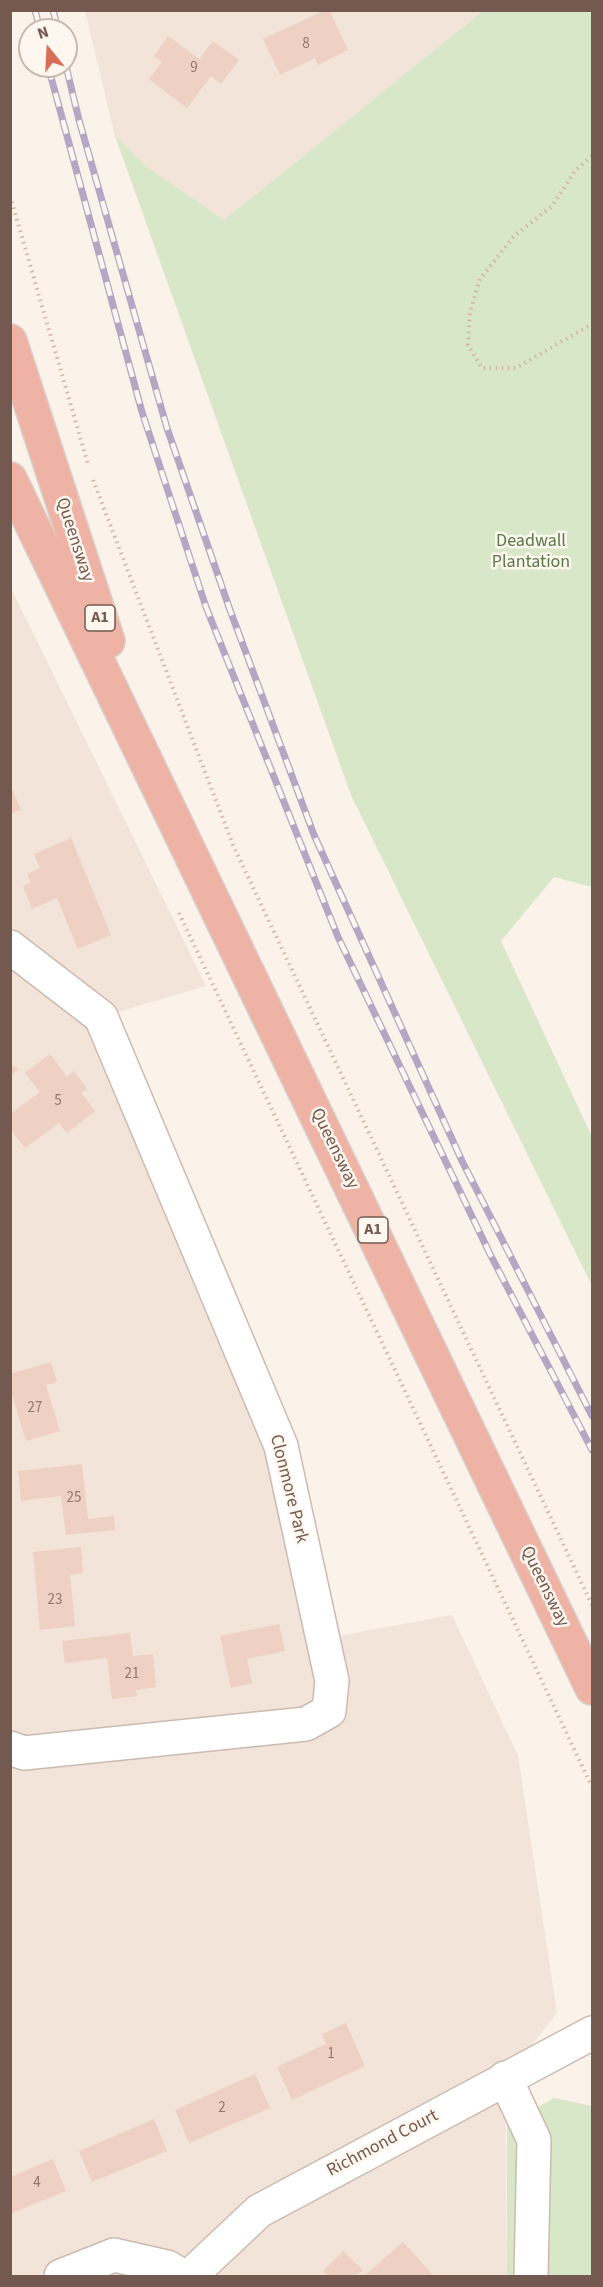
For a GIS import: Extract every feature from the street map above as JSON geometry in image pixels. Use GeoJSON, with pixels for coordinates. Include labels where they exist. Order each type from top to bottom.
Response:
{"type":"FeatureCollection","features":[{"type":"Feature","properties":{"kind":"highway","name":"Queensway"},"geometry":{"type":"LineString","coordinates":[[10,341],[75,544],[153,773]]}},
{"type":"Feature","properties":{"kind":"highway","name":"Queensway"},"geometry":{"type":"LineString","coordinates":[[10,479],[592,1688]]}},
{"type":"Feature","properties":{"kind":"street","name":"Clonmore Park"},"geometry":{"type":"LineString","coordinates":[[10,947],[101,1017],[281,1446],[332,1682],[329,1711],[306,1724],[24,1753],[10,1748]]}},
{"type":"Feature","properties":{"kind":"street","name":"Richmond Court"},"geometry":{"type":"LineString","coordinates":[[190,2277],[259,2211],[592,2033]]}},
{"type":"Feature","properties":{"kind":"street"},"geometry":{"type":"LineString","coordinates":[[505,2078],[534,2140],[531,2277]]}},
{"type":"Feature","properties":{"kind":"street"},"geometry":{"type":"LineString","coordinates":[[61,2277],[114,2255],[167,2267],[182,2277]]}},
{"type":"Feature","properties":{"kind":"path"},"geometry":{"type":"LineString","coordinates":[[592,156],[575,171],[552,206],[514,236],[480,279],[470,312],[468,345],[483,368],[516,368],[592,324]]}},
{"type":"Feature","properties":{"kind":"path"},"geometry":{"type":"LineString","coordinates":[[10,196],[91,474],[232,845],[592,1605]]}},
{"type":"Feature","properties":{"kind":"path"},"geometry":{"type":"LineString","coordinates":[[176,907],[592,1787]]}},
{"type":"Feature","properties":{"kind":"shaded area"},"geometry":{"type":"Polygon","coordinates":[[[85,11],[483,11],[224,220],[147,167],[115,136],[85,11]]]}},
{"type":"Feature","properties":{"kind":"shaded area"},"geometry":{"type":"Polygon","coordinates":[[[10,586],[206,986],[101,1017],[281,1446],[322,1639],[452,1615],[518,1756],[557,2013],[505,2078],[507,2276],[11,2276],[10,586]]]}},
{"type":"Feature","properties":{"kind":"green space","name":"Deadwall Plantation"},"geometry":{"type":"Polygon","coordinates":[[[483,11],[592,11],[592,887],[554,877],[501,941],[592,1137],[592,1286],[351,795],[115,136],[147,167],[224,220],[483,11]]]}},
{"type":"Feature","properties":{"kind":"green space"},"geometry":{"type":"Polygon","coordinates":[[[554,2098],[592,2106],[592,2276],[507,2276],[507,2125],[554,2098]]]}},
{"type":"Feature","properties":{"kind":"building"},"geometry":{"type":"Polygon","coordinates":[[[329,10],[348,50],[318,65],[315,58],[280,75],[263,39],[329,10]]]}},
{"type":"Feature","properties":{"kind":"building"},"geometry":{"type":"Polygon","coordinates":[[[168,36],[199,59],[213,41],[239,60],[221,84],[211,76],[187,108],[149,79],[162,62],[154,56],[168,36]]]}},
{"type":"Feature","properties":{"kind":"building"},"geometry":{"type":"Polygon","coordinates":[[[10,784],[21,810],[10,814],[10,784]]]}},
{"type":"Feature","properties":{"kind":"building"},"geometry":{"type":"Polygon","coordinates":[[[71,838],[111,935],[78,949],[57,898],[32,909],[23,886],[31,883],[27,874],[40,868],[34,854],[71,838]]]}},
{"type":"Feature","properties":{"kind":"building"},"geometry":{"type":"Polygon","coordinates":[[[50,1054],[67,1077],[74,1071],[87,1089],[81,1093],[95,1111],[67,1133],[59,1123],[25,1148],[10,1129],[10,1114],[40,1092],[25,1073],[50,1054]]]}},
{"type":"Feature","properties":{"kind":"building"},"geometry":{"type":"Polygon","coordinates":[[[10,1064],[18,1069],[10,1077],[10,1064]]]}},
{"type":"Feature","properties":{"kind":"building"},"geometry":{"type":"Polygon","coordinates":[[[51,1362],[57,1382],[46,1385],[60,1431],[26,1441],[10,1388],[10,1374],[51,1362]]]}},
{"type":"Feature","properties":{"kind":"building"},"geometry":{"type":"Polygon","coordinates":[[[82,1464],[88,1519],[114,1516],[115,1530],[66,1535],[61,1496],[21,1501],[18,1471],[82,1464]]]}},
{"type":"Feature","properties":{"kind":"building"},"geometry":{"type":"Polygon","coordinates":[[[81,1547],[83,1573],[70,1575],[75,1626],[40,1630],[33,1552],[81,1547]]]}},
{"type":"Feature","properties":{"kind":"building"},"geometry":{"type":"Polygon","coordinates":[[[279,1624],[285,1651],[247,1659],[252,1683],[231,1688],[220,1636],[279,1624]]]}},
{"type":"Feature","properties":{"kind":"building"},"geometry":{"type":"Polygon","coordinates":[[[130,1633],[133,1656],[153,1654],[156,1687],[136,1690],[137,1696],[112,1699],[107,1658],[65,1663],[62,1641],[130,1633]]]}},
{"type":"Feature","properties":{"kind":"building"},"geometry":{"type":"Polygon","coordinates":[[[346,2023],[365,2066],[292,2100],[277,2067],[326,2044],[322,2034],[346,2023]]]}},
{"type":"Feature","properties":{"kind":"building"},"geometry":{"type":"Polygon","coordinates":[[[255,2074],[270,2108],[189,2143],[175,2110],[255,2074]]]}},
{"type":"Feature","properties":{"kind":"building"},"geometry":{"type":"Polygon","coordinates":[[[154,2119],[167,2151],[92,2182],[79,2151],[154,2119]]]}},
{"type":"Feature","properties":{"kind":"building"},"geometry":{"type":"Polygon","coordinates":[[[53,2159],[66,2191],[10,2214],[10,2177],[53,2159]]]}},
{"type":"Feature","properties":{"kind":"building"},"geometry":{"type":"Polygon","coordinates":[[[403,2242],[434,2276],[364,2276],[403,2242]]]}},
{"type":"Feature","properties":{"kind":"building"},"geometry":{"type":"Polygon","coordinates":[[[343,2251],[363,2270],[356,2276],[328,2276],[323,2271],[343,2251]]]}},
{"type":"Feature","properties":{"kind":"railway"},"geometry":{"type":"LineString","coordinates":[[35,10],[37,18]]}},
{"type":"Feature","properties":{"kind":"railway"},"geometry":{"type":"LineString","coordinates":[[53,10],[55,18]]}},
{"type":"Feature","properties":{"kind":"railway"},"geometry":{"type":"LineString","coordinates":[[51,78],[142,412],[206,607],[338,937],[490,1254],[592,1450]]}},
{"type":"Feature","properties":{"kind":"railway"},"geometry":{"type":"LineString","coordinates":[[69,78],[167,428],[230,610],[314,835],[462,1161],[592,1416]]}}]}
